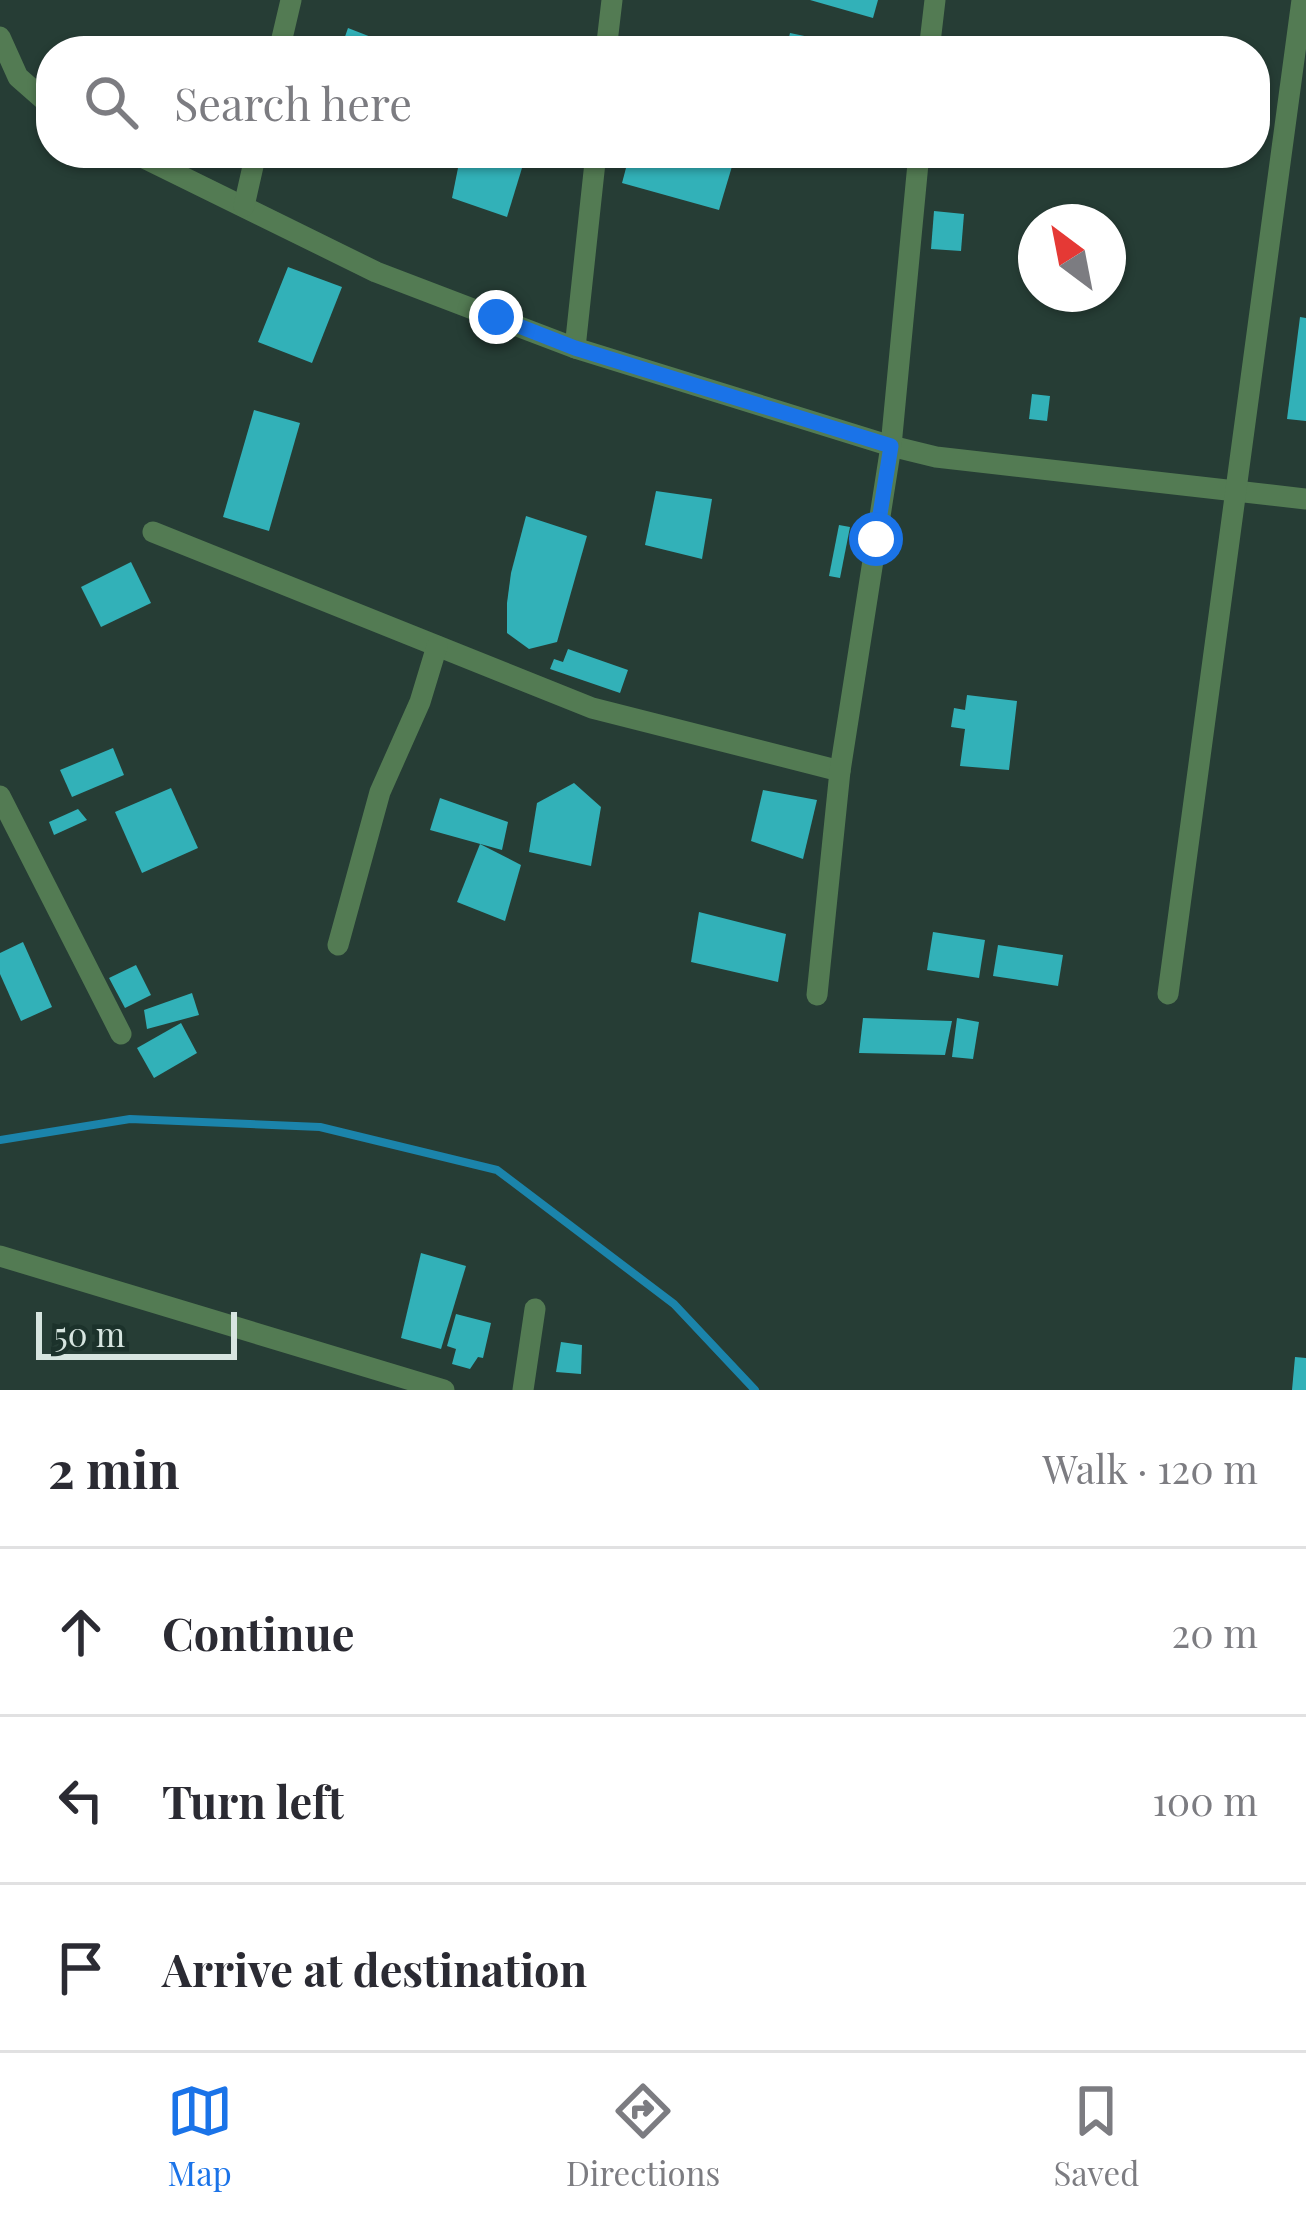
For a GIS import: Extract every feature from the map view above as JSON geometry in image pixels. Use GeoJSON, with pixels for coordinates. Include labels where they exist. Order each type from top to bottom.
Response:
{"type":"FeatureCollection","features":[{"type":"Feature","properties":{"kind":"street"},"geometry":{"type":"LineString","coordinates":[[283,36],[291,0]]}},
{"type":"Feature","properties":{"kind":"street"},"geometry":{"type":"LineString","coordinates":[[607,36],[611,0]]}},
{"type":"Feature","properties":{"kind":"street"},"geometry":{"type":"LineString","coordinates":[[931,36],[935,0]]}},
{"type":"Feature","properties":{"kind":"street"},"geometry":{"type":"LineString","coordinates":[[1168,994],[1302,0]]}},
{"type":"Feature","properties":{"kind":"street"},"geometry":{"type":"LineString","coordinates":[[0,37],[18,77],[36,93]]}},
{"type":"Feature","properties":{"kind":"street"},"geometry":{"type":"LineString","coordinates":[[165,168],[376,272],[575,348],[891,446],[936,458],[1306,499]]}},
{"type":"Feature","properties":{"kind":"street"},"geometry":{"type":"LineString","coordinates":[[244,206],[253,168]]}},
{"type":"Feature","properties":{"kind":"street"},"geometry":{"type":"LineString","coordinates":[[575,348],[594,168]]}},
{"type":"Feature","properties":{"kind":"street"},"geometry":{"type":"LineString","coordinates":[[817,995],[839,771],[891,446],[918,168]]}},
{"type":"Feature","properties":{"kind":"street"},"geometry":{"type":"LineString","coordinates":[[153,532],[592,708],[839,771]]}},
{"type":"Feature","properties":{"kind":"street"},"geometry":{"type":"LineString","coordinates":[[338,946],[380,792],[420,702],[437,646]]}},
{"type":"Feature","properties":{"kind":"street"},"geometry":{"type":"LineString","coordinates":[[0,796],[121,1034]]}},
{"type":"Feature","properties":{"kind":"street"},"geometry":{"type":"LineString","coordinates":[[0,1256],[444,1390]]}},
{"type":"Feature","properties":{"kind":"street"},"geometry":{"type":"LineString","coordinates":[[523,1390],[535,1309]]}},
{"type":"Feature","properties":{"kind":"building"},"geometry":{"type":"Polygon","coordinates":[[[810,0],[878,0],[873,18],[810,0]]]}},
{"type":"Feature","properties":{"kind":"building"},"geometry":{"type":"Polygon","coordinates":[[[348,28],[369,36],[345,36],[348,28]]]}},
{"type":"Feature","properties":{"kind":"building"},"geometry":{"type":"Polygon","coordinates":[[[458,168],[522,168],[507,217],[452,198],[458,168]]]}},
{"type":"Feature","properties":{"kind":"building"},"geometry":{"type":"Polygon","coordinates":[[[626,168],[732,168],[719,210],[622,183],[626,168]]]}},
{"type":"Feature","properties":{"kind":"building"},"geometry":{"type":"Polygon","coordinates":[[[934,211],[964,214],[961,251],[931,249],[934,211]]]}},
{"type":"Feature","properties":{"kind":"building"},"geometry":{"type":"Polygon","coordinates":[[[288,267],[342,287],[312,363],[258,342],[288,267]]]}},
{"type":"Feature","properties":{"kind":"building"},"geometry":{"type":"Polygon","coordinates":[[[1300,317],[1306,318],[1306,421],[1287,419],[1300,317]]]}},
{"type":"Feature","properties":{"kind":"building"},"geometry":{"type":"Polygon","coordinates":[[[1032,394],[1050,396],[1047,421],[1029,419],[1032,394]]]}},
{"type":"Feature","properties":{"kind":"building"},"geometry":{"type":"Polygon","coordinates":[[[254,410],[300,423],[269,531],[223,517],[254,410]]]}},
{"type":"Feature","properties":{"kind":"building"},"geometry":{"type":"Polygon","coordinates":[[[656,491],[712,499],[702,559],[645,545],[656,491]]]}},
{"type":"Feature","properties":{"kind":"building"},"geometry":{"type":"Polygon","coordinates":[[[526,516],[587,536],[557,642],[529,649],[507,633],[511,573],[526,516]]]}},
{"type":"Feature","properties":{"kind":"building"},"geometry":{"type":"Polygon","coordinates":[[[839,525],[850,527],[840,578],[829,576],[839,525]]]}},
{"type":"Feature","properties":{"kind":"building"},"geometry":{"type":"Polygon","coordinates":[[[131,562],[151,603],[101,627],[81,587],[131,562]]]}},
{"type":"Feature","properties":{"kind":"building"},"geometry":{"type":"Polygon","coordinates":[[[568,649],[628,670],[620,693],[550,669],[554,659],[563,662],[568,649]]]}},
{"type":"Feature","properties":{"kind":"building"},"geometry":{"type":"Polygon","coordinates":[[[967,695],[1017,701],[1009,770],[960,766],[965,729],[951,727],[954,708],[965,710],[967,695]]]}},
{"type":"Feature","properties":{"kind":"building"},"geometry":{"type":"Polygon","coordinates":[[[113,748],[124,775],[72,797],[60,770],[113,748]]]}},
{"type":"Feature","properties":{"kind":"building"},"geometry":{"type":"Polygon","coordinates":[[[574,783],[601,807],[591,866],[529,852],[537,803],[574,783]]]}},
{"type":"Feature","properties":{"kind":"building"},"geometry":{"type":"Polygon","coordinates":[[[171,788],[198,848],[142,873],[115,812],[171,788]]]}},
{"type":"Feature","properties":{"kind":"building"},"geometry":{"type":"Polygon","coordinates":[[[763,790],[817,800],[803,859],[751,841],[763,790]]]}},
{"type":"Feature","properties":{"kind":"building"},"geometry":{"type":"Polygon","coordinates":[[[440,798],[508,822],[502,850],[430,830],[440,798]]]}},
{"type":"Feature","properties":{"kind":"building"},"geometry":{"type":"Polygon","coordinates":[[[78,809],[87,820],[54,835],[49,822],[78,809]]]}},
{"type":"Feature","properties":{"kind":"building"},"geometry":{"type":"Polygon","coordinates":[[[480,844],[521,865],[505,921],[457,902],[480,844]]]}},
{"type":"Feature","properties":{"kind":"building"},"geometry":{"type":"Polygon","coordinates":[[[699,912],[786,934],[778,982],[691,962],[699,912]]]}},
{"type":"Feature","properties":{"kind":"building"},"geometry":{"type":"Polygon","coordinates":[[[933,932],[985,940],[979,978],[927,970],[933,932]]]}},
{"type":"Feature","properties":{"kind":"building"},"geometry":{"type":"Polygon","coordinates":[[[23,942],[52,1007],[21,1021],[0,974],[0,953],[23,942]]]}},
{"type":"Feature","properties":{"kind":"building"},"geometry":{"type":"Polygon","coordinates":[[[998,945],[1063,955],[1058,986],[993,976],[998,945]]]}},
{"type":"Feature","properties":{"kind":"building"},"geometry":{"type":"Polygon","coordinates":[[[136,965],[151,995],[125,1008],[109,978],[136,965]]]}},
{"type":"Feature","properties":{"kind":"building"},"geometry":{"type":"Polygon","coordinates":[[[192,993],[199,1015],[147,1029],[144,1010],[192,993]]]}},
{"type":"Feature","properties":{"kind":"building"},"geometry":{"type":"Polygon","coordinates":[[[863,1018],[952,1021],[945,1055],[859,1053],[863,1018]]]}},
{"type":"Feature","properties":{"kind":"building"},"geometry":{"type":"Polygon","coordinates":[[[957,1018],[979,1022],[973,1059],[952,1057],[957,1018]]]}},
{"type":"Feature","properties":{"kind":"building"},"geometry":{"type":"Polygon","coordinates":[[[181,1023],[197,1053],[154,1078],[137,1048],[181,1023]]]}},
{"type":"Feature","properties":{"kind":"building"},"geometry":{"type":"Polygon","coordinates":[[[421,1253],[466,1266],[441,1349],[401,1338],[421,1253]]]}},
{"type":"Feature","properties":{"kind":"building"},"geometry":{"type":"Polygon","coordinates":[[[456,1314],[491,1323],[483,1358],[478,1357],[470,1369],[452,1364],[456,1349],[447,1346],[456,1314]]]}},
{"type":"Feature","properties":{"kind":"building"},"geometry":{"type":"Polygon","coordinates":[[[561,1342],[582,1345],[581,1374],[556,1372],[561,1342]]]}},
{"type":"Feature","properties":{"kind":"building"},"geometry":{"type":"Polygon","coordinates":[[[1295,1357],[1306,1358],[1306,1390],[1292,1390],[1295,1357]]]}},
{"type":"Feature","properties":{"kind":"waterway"},"geometry":{"type":"LineString","coordinates":[[0,1140],[130,1119],[320,1127],[497,1170],[674,1304],[755,1390]]}},
{"type":"Feature","properties":{"kind":"route"},"geometry":{"type":"LineString","coordinates":[[496,317],[575,348],[891,446],[876,539]]}}]}
